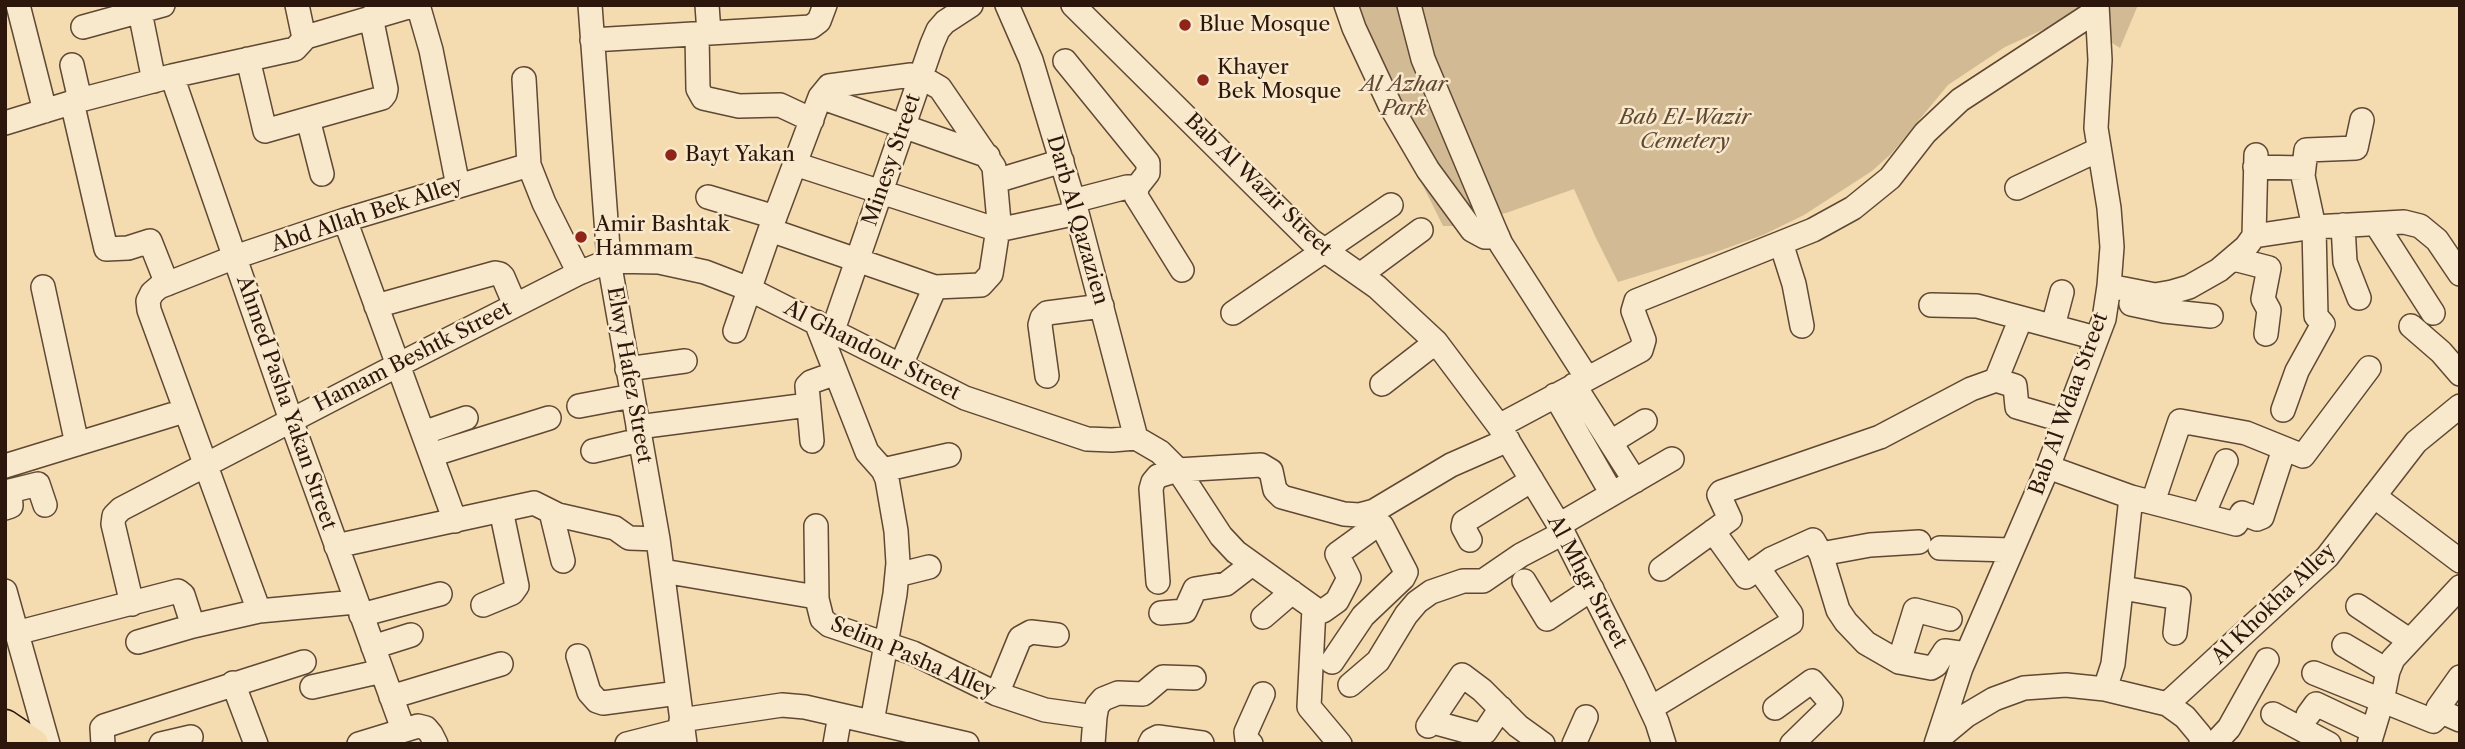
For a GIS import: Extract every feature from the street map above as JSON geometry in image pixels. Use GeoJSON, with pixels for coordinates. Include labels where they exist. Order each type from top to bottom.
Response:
{"type":"FeatureCollection","features":[{"type":"Feature","properties":{"kind":"street"},"geometry":{"type":"LineString","coordinates":[[18,5],[45,111]]}},
{"type":"Feature","properties":{"kind":"street"},"geometry":{"type":"LineString","coordinates":[[83,27],[141,8],[163,5]]}},
{"type":"Feature","properties":{"kind":"street"},"geometry":{"type":"LineString","coordinates":[[297,5],[304,38]]}},
{"type":"Feature","properties":{"kind":"street"},"geometry":{"type":"LineString","coordinates":[[5,123],[163,78],[295,49],[304,38],[416,5],[431,50],[457,186]]}},
{"type":"Feature","properties":{"kind":"street","name":"Elwy Hafez Street"},"geometry":{"type":"LineString","coordinates":[[590,5],[609,261],[659,539],[683,732]]}},
{"type":"Feature","properties":{"kind":"street"},"geometry":{"type":"LineString","coordinates":[[707,5],[697,84],[700,94],[707,101],[739,106],[779,105],[812,120]]}},
{"type":"Feature","properties":{"kind":"street"},"geometry":{"type":"LineString","coordinates":[[592,40],[811,27],[819,21],[825,5]]}},
{"type":"Feature","properties":{"kind":"street","name":"Minesy Street"},"geometry":{"type":"LineString","coordinates":[[824,326],[857,260],[938,30],[945,22],[971,5]]}},
{"type":"Feature","properties":{"kind":"street","name":"Darb Al Qazazien"},"geometry":{"type":"LineString","coordinates":[[1007,5],[1031,60],[1062,161],[1136,438]]}},
{"type":"Feature","properties":{"kind":"street","name":"Bab Al Wazir Street"},"geometry":{"type":"LineString","coordinates":[[1073,5],[1324,251],[1377,287],[1436,342],[1504,433]]}},
{"type":"Feature","properties":{"kind":"street"},"geometry":{"type":"LineString","coordinates":[[1346,5],[1390,105],[1428,170],[1472,230],[1485,237],[1498,237]]}},
{"type":"Feature","properties":{"kind":"street"},"geometry":{"type":"LineString","coordinates":[[1409,5],[1423,58],[1471,176],[1498,237],[1572,386],[1612,494]]}},
{"type":"Feature","properties":{"kind":"street","name":"Ahmed Pasha Yakan Street"},"geometry":{"type":"LineString","coordinates":[[141,8],[163,78],[236,257],[290,420],[391,696],[397,735]]}},
{"type":"Feature","properties":{"kind":"street"},"geometry":{"type":"LineString","coordinates":[[1158,582],[1153,482],[1158,476],[1178,470],[1261,465],[1270,471],[1275,490],[1282,497],[1344,514],[1359,515],[1374,511],[1504,433],[1572,386],[1641,350],[1644,341],[1633,311],[1636,301],[1781,243],[1838,217],[1866,200],[1890,178],[1925,133],[1960,100],[2096,8]]}},
{"type":"Feature","properties":{"kind":"street","name":"Bab Al Wdaa Street"},"geometry":{"type":"LineString","coordinates":[[1937,742],[1967,654],[2048,467],[2104,319],[2111,227],[2098,150],[2096,106],[2100,60],[2096,8]]}},
{"type":"Feature","properties":{"kind":"street"},"geometry":{"type":"LineString","coordinates":[[248,59],[265,131],[382,97],[385,94],[371,17]]}},
{"type":"Feature","properties":{"kind":"street"},"geometry":{"type":"LineString","coordinates":[[1065,61],[1148,163],[1148,173],[1137,187],[1136,195],[1182,270]]}},
{"type":"Feature","properties":{"kind":"street"},"geometry":{"type":"LineString","coordinates":[[72,65],[76,101],[106,249],[128,248],[150,241],[167,284],[152,293],[148,301],[149,310],[259,611]]}},
{"type":"Feature","properties":{"kind":"street"},"geometry":{"type":"LineString","coordinates":[[708,197],[773,224],[857,260],[935,287],[976,286],[986,282],[991,274],[998,230],[994,167],[940,88],[921,77],[911,75],[834,85],[825,89],[795,164],[773,224],[749,289],[735,331]]}},
{"type":"Feature","properties":{"kind":"street"},"geometry":{"type":"LineString","coordinates":[[524,79],[529,165],[544,203],[579,273]]}},
{"type":"Feature","properties":{"kind":"street"},"geometry":{"type":"LineString","coordinates":[[820,97],[988,156]]}},
{"type":"Feature","properties":{"kind":"street"},"geometry":{"type":"LineString","coordinates":[[308,119],[322,174]]}},
{"type":"Feature","properties":{"kind":"street"},"geometry":{"type":"LineString","coordinates":[[2108,293],[2155,295],[2172,292],[2205,279],[2234,259],[2254,236],[2256,161],[2305,158],[2356,148],[2362,120]]}},
{"type":"Feature","properties":{"kind":"street"},"geometry":{"type":"LineString","coordinates":[[2017,188],[2098,150]]}},
{"type":"Feature","properties":{"kind":"street"},"geometry":{"type":"LineString","coordinates":[[2283,410],[2297,371],[2323,325],[2316,316],[2314,227],[2305,158]]}},
{"type":"Feature","properties":{"kind":"street"},"geometry":{"type":"LineString","coordinates":[[996,181],[1062,161]]}},
{"type":"Feature","properties":{"kind":"street"},"geometry":{"type":"LineString","coordinates":[[795,164],[998,230],[1075,207],[1127,187],[1137,187]]}},
{"type":"Feature","properties":{"kind":"street","name":"Abd Allah Bek Alley"},"geometry":{"type":"LineString","coordinates":[[167,284],[345,220],[529,165]]}},
{"type":"Feature","properties":{"kind":"street"},"geometry":{"type":"LineString","coordinates":[[1233,313],[1391,205]]}},
{"type":"Feature","properties":{"kind":"street"},"geometry":{"type":"LineString","coordinates":[[345,220],[455,521]]}},
{"type":"Feature","properties":{"kind":"street"},"geometry":{"type":"LineString","coordinates":[[2254,236],[2314,227],[2404,222],[2420,226],[2437,240],[2460,274]]}},
{"type":"Feature","properties":{"kind":"street"},"geometry":{"type":"LineString","coordinates":[[2376,224],[2432,313]]}},
{"type":"Feature","properties":{"kind":"street"},"geometry":{"type":"LineString","coordinates":[[2343,225],[2345,262],[2359,298]]}},
{"type":"Feature","properties":{"kind":"street"},"geometry":{"type":"LineString","coordinates":[[1360,275],[1421,230]]}},
{"type":"Feature","properties":{"kind":"street"},"geometry":{"type":"LineString","coordinates":[[1781,243],[1794,284],[1802,326]]}},
{"type":"Feature","properties":{"kind":"street"},"geometry":{"type":"LineString","coordinates":[[2234,259],[2269,268],[2263,299],[2269,310],[2266,334]]}},
{"type":"Feature","properties":{"kind":"street","name":"Hamam Beshtk Street"},"geometry":{"type":"LineString","coordinates":[[132,604],[114,532],[114,516],[128,505],[515,305],[609,261]]}},
{"type":"Feature","properties":{"kind":"street","name":"Al Ghandour Street"},"geometry":{"type":"LineString","coordinates":[[609,261],[659,262],[705,272],[749,289],[965,398],[1087,439],[1136,438]]}},
{"type":"Feature","properties":{"kind":"street"},"geometry":{"type":"LineString","coordinates":[[376,306],[495,273],[503,277],[515,305]]}},
{"type":"Feature","properties":{"kind":"street"},"geometry":{"type":"LineString","coordinates":[[43,287],[77,444]]}},
{"type":"Feature","properties":{"kind":"street"},"geometry":{"type":"LineString","coordinates":[[901,365],[935,287]]}},
{"type":"Feature","properties":{"kind":"street"},"geometry":{"type":"LineString","coordinates":[[2053,326],[2062,292]]}},
{"type":"Feature","properties":{"kind":"street"},"geometry":{"type":"LineString","coordinates":[[2108,293],[2164,311],[2211,316]]}},
{"type":"Feature","properties":{"kind":"street"},"geometry":{"type":"LineString","coordinates":[[1931,305],[1978,306],[2096,338]]}},
{"type":"Feature","properties":{"kind":"street"},"geometry":{"type":"LineString","coordinates":[[1047,376],[1040,325],[1042,318],[1047,313],[1102,306]]}},
{"type":"Feature","properties":{"kind":"street"},"geometry":{"type":"LineString","coordinates":[[1996,380],[2021,318]]}},
{"type":"Feature","properties":{"kind":"street"},"geometry":{"type":"LineString","coordinates":[[824,326],[836,373],[867,452],[883,470],[887,479],[896,531],[897,575],[872,722]]}},
{"type":"Feature","properties":{"kind":"street"},"geometry":{"type":"LineString","coordinates":[[2411,326],[2441,352],[2460,374]]}},
{"type":"Feature","properties":{"kind":"street"},"geometry":{"type":"LineString","coordinates":[[1382,384],[1436,342]]}},
{"type":"Feature","properties":{"kind":"street"},"geometry":{"type":"LineString","coordinates":[[627,369],[685,361]]}},
{"type":"Feature","properties":{"kind":"street"},"geometry":{"type":"LineString","coordinates":[[2105,689],[2113,664],[2123,587],[2142,500],[2179,421],[2246,433],[2300,456],[2305,454],[2369,368]]}},
{"type":"Feature","properties":{"kind":"street"},"geometry":{"type":"LineString","coordinates":[[812,441],[806,389],[808,384],[836,373]]}},
{"type":"Feature","properties":{"kind":"street"},"geometry":{"type":"LineString","coordinates":[[1661,569],[1730,519],[1719,495],[1721,492],[1880,437],[1947,400],[1996,380],[2016,387],[2017,407],[2065,421]]}},
{"type":"Feature","properties":{"kind":"street"},"geometry":{"type":"LineString","coordinates":[[1572,386],[1635,481]]}},
{"type":"Feature","properties":{"kind":"street"},"geometry":{"type":"LineString","coordinates":[[579,406],[632,396]]}},
{"type":"Feature","properties":{"kind":"street"},"geometry":{"type":"LineString","coordinates":[[593,451],[639,433],[808,405]]}},
{"type":"Feature","properties":{"kind":"street","name":"Al Khokha Alley"},"geometry":{"type":"LineString","coordinates":[[2167,704],[2327,557],[2416,442],[2460,406]]}},
{"type":"Feature","properties":{"kind":"street"},"geometry":{"type":"LineString","coordinates":[[5,466],[184,411]]}},
{"type":"Feature","properties":{"kind":"street"},"geometry":{"type":"LineString","coordinates":[[427,444],[466,418]]}},
{"type":"Feature","properties":{"kind":"street"},"geometry":{"type":"LineString","coordinates":[[427,444],[549,418]]}},
{"type":"Feature","properties":{"kind":"street"},"geometry":{"type":"LineString","coordinates":[[1611,442],[1645,421]]}},
{"type":"Feature","properties":{"kind":"street","name":"Al Mhgr Street"},"geometry":{"type":"LineString","coordinates":[[1504,433],[1561,529],[1592,589],[1651,708],[1664,744]]}},
{"type":"Feature","properties":{"kind":"street"},"geometry":{"type":"LineString","coordinates":[[1136,438],[1160,452],[1178,470],[1221,536],[1252,564],[1309,603],[1316,612],[1309,708],[1340,744]]}},
{"type":"Feature","properties":{"kind":"street"},"geometry":{"type":"LineString","coordinates":[[2048,467],[2142,500],[2236,524],[2242,513],[2261,519],[2284,449]]}},
{"type":"Feature","properties":{"kind":"street"},"geometry":{"type":"LineString","coordinates":[[883,470],[949,456]]}},
{"type":"Feature","properties":{"kind":"street"},"geometry":{"type":"LineString","coordinates":[[1350,685],[1378,661],[1406,615],[1417,602],[1431,592],[1463,581],[1483,581],[1612,494],[1672,459]]}},
{"type":"Feature","properties":{"kind":"street"},"geometry":{"type":"LineString","coordinates":[[2203,515],[2226,461]]}},
{"type":"Feature","properties":{"kind":"street"},"geometry":{"type":"LineString","coordinates":[[1470,540],[1463,527],[1464,522],[1532,480]]}},
{"type":"Feature","properties":{"kind":"street"},"geometry":{"type":"LineString","coordinates":[[5,508],[12,506],[10,491],[38,484],[45,505]]}},
{"type":"Feature","properties":{"kind":"street"},"geometry":{"type":"LineString","coordinates":[[2374,496],[2460,561]]}},
{"type":"Feature","properties":{"kind":"street"},"geometry":{"type":"LineString","coordinates":[[336,546],[534,503],[551,512],[615,528],[629,538],[659,539]]}},
{"type":"Feature","properties":{"kind":"street"},"geometry":{"type":"LineString","coordinates":[[483,605],[512,593],[517,586],[501,510]]}},
{"type":"Feature","properties":{"kind":"street"},"geometry":{"type":"LineString","coordinates":[[551,512],[563,561]]}},
{"type":"Feature","properties":{"kind":"street"},"geometry":{"type":"LineString","coordinates":[[1316,612],[1323,611],[1337,601],[1349,578],[1337,554],[1377,524],[1381,526],[1406,572],[1363,616],[1332,662]]}},
{"type":"Feature","properties":{"kind":"street"},"geometry":{"type":"LineString","coordinates":[[816,526],[817,599]]}},
{"type":"Feature","properties":{"kind":"street"},"geometry":{"type":"LineString","coordinates":[[1713,531],[1746,577],[1771,559],[1810,540],[1816,542],[1833,596],[1846,622],[1866,643],[1899,662],[1931,668],[1945,651],[1967,654]]}},
{"type":"Feature","properties":{"kind":"street"},"geometry":{"type":"LineString","coordinates":[[1821,554],[1870,545],[1930,545],[2012,550]]}},
{"type":"Feature","properties":{"kind":"street"},"geometry":{"type":"LineString","coordinates":[[1161,612],[1185,611],[1189,608],[1191,594],[1195,589],[1226,584],[1252,564]]}},
{"type":"Feature","properties":{"kind":"street"},"geometry":{"type":"LineString","coordinates":[[897,575],[929,567]]}},
{"type":"Feature","properties":{"kind":"street"},"geometry":{"type":"LineString","coordinates":[[1651,708],[1791,623],[1791,614],[1758,568]]}},
{"type":"Feature","properties":{"kind":"street","name":"Selim Pasha Alley"},"geometry":{"type":"LineString","coordinates":[[663,571],[817,599],[825,623],[913,653],[997,694],[1045,710],[1095,717]]}},
{"type":"Feature","properties":{"kind":"street"},"geometry":{"type":"LineString","coordinates":[[1524,581],[1547,619],[1592,589]]}},
{"type":"Feature","properties":{"kind":"street"},"geometry":{"type":"LineString","coordinates":[[2123,587],[2179,598],[2175,633]]}},
{"type":"Feature","properties":{"kind":"street"},"geometry":{"type":"LineString","coordinates":[[2308,715],[2316,704],[2371,738],[2393,659],[2460,587]]}},
{"type":"Feature","properties":{"kind":"street"},"geometry":{"type":"LineString","coordinates":[[48,744],[9,612],[132,604],[181,592],[193,626]]}},
{"type":"Feature","properties":{"kind":"street"},"geometry":{"type":"LineString","coordinates":[[1263,617],[1292,592]]}},
{"type":"Feature","properties":{"kind":"street"},"geometry":{"type":"LineString","coordinates":[[138,642],[259,611],[359,608],[440,594]]}},
{"type":"Feature","properties":{"kind":"street"},"geometry":{"type":"LineString","coordinates":[[2358,606],[2409,640]]}},
{"type":"Feature","properties":{"kind":"street"},"geometry":{"type":"LineString","coordinates":[[1899,662],[1915,610],[1950,618]]}},
{"type":"Feature","properties":{"kind":"street"},"geometry":{"type":"LineString","coordinates":[[997,694],[1020,638],[1031,632],[1057,635]]}},
{"type":"Feature","properties":{"kind":"street"},"geometry":{"type":"LineString","coordinates":[[373,647],[411,635]]}},
{"type":"Feature","properties":{"kind":"street"},"geometry":{"type":"LineString","coordinates":[[2344,645],[2388,671]]}},
{"type":"Feature","properties":{"kind":"street"},"geometry":{"type":"LineString","coordinates":[[578,656],[589,692],[597,701],[603,703],[678,693]]}},
{"type":"Feature","properties":{"kind":"street"},"geometry":{"type":"LineString","coordinates":[[2214,744],[2229,728],[2267,660]]}},
{"type":"Feature","properties":{"kind":"street"},"geometry":{"type":"LineString","coordinates":[[103,744],[104,726],[304,662]]}},
{"type":"Feature","properties":{"kind":"street"},"geometry":{"type":"LineString","coordinates":[[391,696],[501,664]]}},
{"type":"Feature","properties":{"kind":"street"},"geometry":{"type":"LineString","coordinates":[[312,687],[382,671]]}},
{"type":"Feature","properties":{"kind":"street"},"geometry":{"type":"LineString","coordinates":[[2314,673],[2433,721],[2451,716]]}},
{"type":"Feature","properties":{"kind":"street"},"geometry":{"type":"LineString","coordinates":[[1501,708],[1485,732],[1480,735],[1434,725],[1461,675],[1482,690],[1501,708],[1518,726],[1543,744]]}},
{"type":"Feature","properties":{"kind":"street"},"geometry":{"type":"LineString","coordinates":[[1093,744],[1097,706],[1110,695],[1118,692],[1143,694],[1163,677],[1194,678]]}},
{"type":"Feature","properties":{"kind":"street"},"geometry":{"type":"LineString","coordinates":[[2451,716],[2438,708],[2460,677]]}},
{"type":"Feature","properties":{"kind":"street"},"geometry":{"type":"LineString","coordinates":[[1775,708],[1812,681],[1831,703],[1792,744]]}},
{"type":"Feature","properties":{"kind":"street"},"geometry":{"type":"LineString","coordinates":[[233,683],[256,744]]}},
{"type":"Feature","properties":{"kind":"street"},"geometry":{"type":"LineString","coordinates":[[1937,742],[1967,715],[1994,699],[2024,688],[2066,685],[2105,689],[2167,704],[2185,717],[2200,735],[2202,744]]}},
{"type":"Feature","properties":{"kind":"street"},"geometry":{"type":"LineString","coordinates":[[1251,744],[1247,740],[1246,732],[1263,694]]}},
{"type":"Feature","properties":{"kind":"street"},"geometry":{"type":"LineString","coordinates":[[627,744],[782,705],[840,715],[967,744]]}},
{"type":"Feature","properties":{"kind":"street"},"geometry":{"type":"LineString","coordinates":[[2273,713],[2329,744]]}},
{"type":"Feature","properties":{"kind":"street"},"geometry":{"type":"LineString","coordinates":[[835,744],[840,715]]}},
{"type":"Feature","properties":{"kind":"street"},"geometry":{"type":"LineString","coordinates":[[1574,744],[1586,717]]}},
{"type":"Feature","properties":{"kind":"street"},"geometry":{"type":"LineString","coordinates":[[359,744],[397,735],[418,726],[426,728],[436,744]]}},
{"type":"Feature","properties":{"kind":"street"},"geometry":{"type":"LineString","coordinates":[[161,744],[191,737]]}},
{"type":"Feature","properties":{"kind":"street"},"geometry":{"type":"LineString","coordinates":[[1150,744],[1158,737],[1202,743]]}},
{"type":"Feature","properties":{"kind":"green space","name":"Bab El-Wazir Cemetery"},"geometry":{"type":"Polygon","coordinates":[[[1333,5],[2138,5],[2120,48],[2071,17],[2005,47],[1948,85],[1891,154],[1872,171],[1804,215],[1763,235],[1716,252],[1618,282],[1574,189],[1460,226],[1443,226],[1333,5]]]}},
{"type":"Feature","properties":{"kind":"place","name":"Blue Mosque"},"geometry":{"type":"Point","coordinates":[1185,25]}},
{"type":"Feature","properties":{"kind":"place","name":"Khayer Bek Mosque"},"geometry":{"type":"Point","coordinates":[1203,80]}},
{"type":"Feature","properties":{"kind":"place","name":"Bayt Yakan"},"geometry":{"type":"Point","coordinates":[671,155]}},
{"type":"Feature","properties":{"kind":"place","name":"Amir Bashtak Hammam"},"geometry":{"type":"Point","coordinates":[581,237]}},
{"type":"Feature","properties":{"kind":"park label","name":"Al Azhar Park"},"geometry":{"type":"Point","coordinates":[1404,97]}}]}
